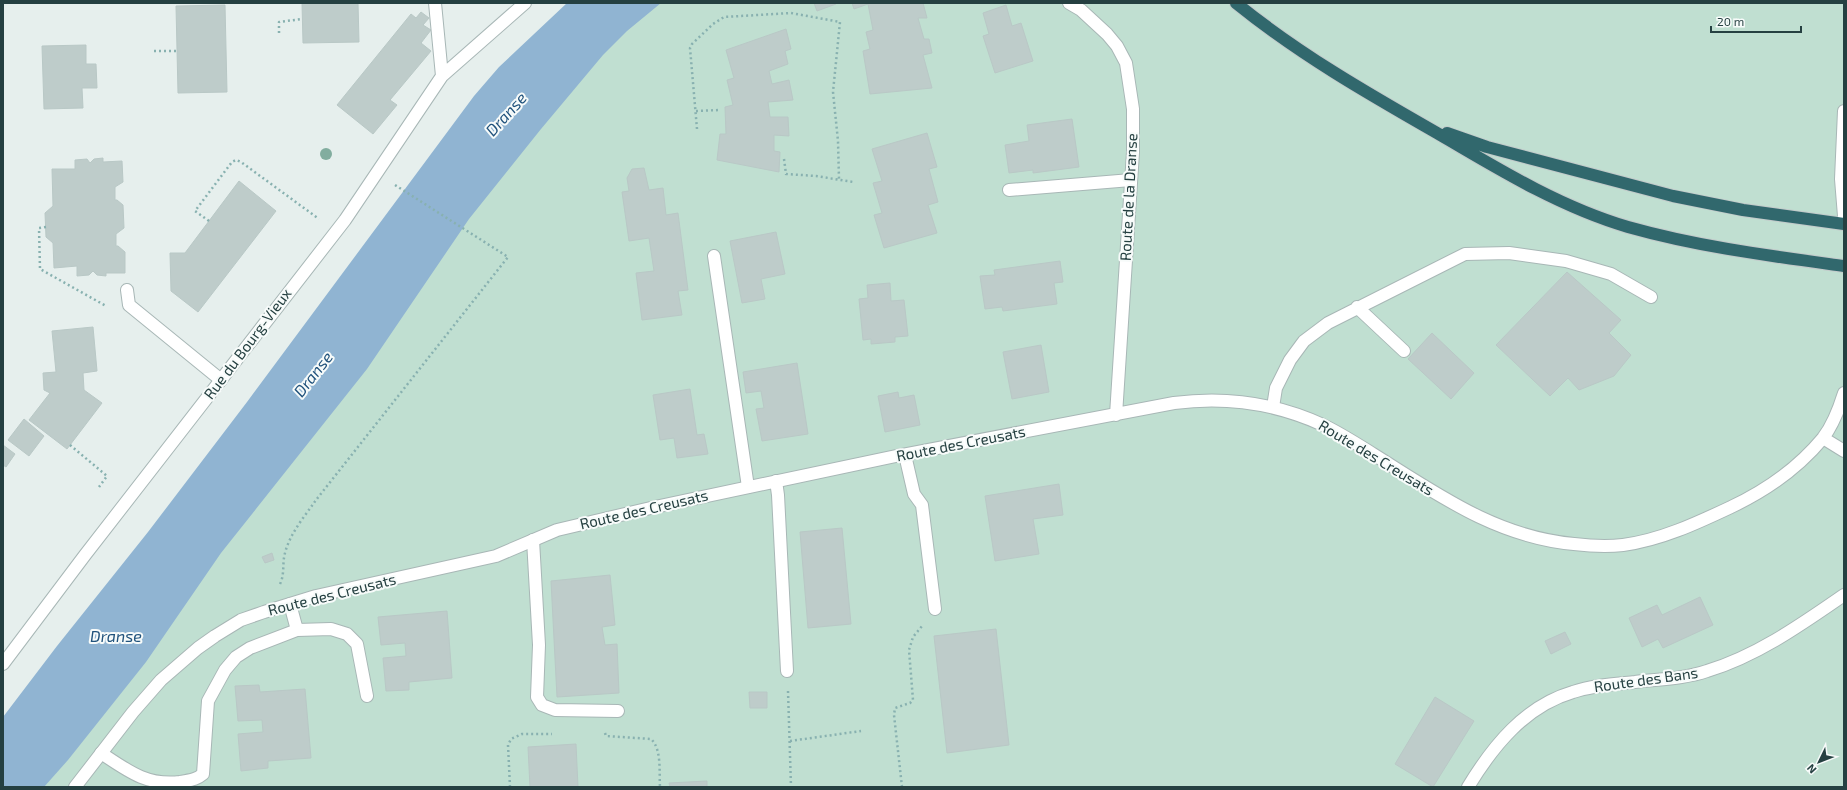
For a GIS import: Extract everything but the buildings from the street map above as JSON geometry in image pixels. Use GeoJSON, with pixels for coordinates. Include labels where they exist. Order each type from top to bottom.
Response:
{"type":"FeatureCollection","features":[{"type":"Feature","properties":{"kind":"highway"},"geometry":{"type":"LineString","coordinates":[[1236,3],[1324,67],[1410,118],[1558,200],[1627,226],[1669,237],[1714,247],[1844,266]]}},
{"type":"Feature","properties":{"kind":"highway"},"geometry":{"type":"LineString","coordinates":[[1410,118],[1487,147],[1673,196],[1743,210],[1844,224]]}},
{"type":"Feature","properties":{"kind":"street"},"geometry":{"type":"LineString","coordinates":[[435,3],[442,76]]}},
{"type":"Feature","properties":{"kind":"street","name":"Rue du Bourg-Vieux"},"geometry":{"type":"LineString","coordinates":[[3,664],[85,555],[336,232],[442,76],[525,3]]}},
{"type":"Feature","properties":{"kind":"street","name":"Route de la Dranse"},"geometry":{"type":"LineString","coordinates":[[1070,3],[1081,10],[1117,46],[1126,63],[1133,109],[1131,180],[1116,415]]}},
{"type":"Feature","properties":{"kind":"street"},"geometry":{"type":"LineString","coordinates":[[1844,111],[1841,179],[1844,216]]}},
{"type":"Feature","properties":{"kind":"street"},"geometry":{"type":"LineString","coordinates":[[1008,190],[1131,180]]}},
{"type":"Feature","properties":{"kind":"street"},"geometry":{"type":"LineString","coordinates":[[1273,407],[1276,388],[1290,360],[1304,341],[1328,323],[1357,307],[1465,254],[1509,253],[1566,261],[1611,274],[1650,297]]}},
{"type":"Feature","properties":{"kind":"street"},"geometry":{"type":"LineString","coordinates":[[714,256],[748,487]]}},
{"type":"Feature","properties":{"kind":"street"},"geometry":{"type":"LineString","coordinates":[[127,290],[128,305],[222,380]]}},
{"type":"Feature","properties":{"kind":"street"},"geometry":{"type":"LineString","coordinates":[[1357,307],[1404,351]]}},
{"type":"Feature","properties":{"kind":"street","name":"Route des Creusats"},"geometry":{"type":"LineString","coordinates":[[75,787],[161,680],[198,648],[241,620],[316,596],[496,556],[557,530],[655,507],[905,455],[1197,400],[1240,400],[1273,407],[1323,425],[1455,505],[1486,522],[1535,538],[1596,546],[1621,546],[1650,540],[1724,510],[1781,477],[1823,438],[1837,414],[1844,393]]}},
{"type":"Feature","properties":{"kind":"street"},"geometry":{"type":"LineString","coordinates":[[1823,438],[1844,451]]}},
{"type":"Feature","properties":{"kind":"street"},"geometry":{"type":"LineString","coordinates":[[905,455],[914,494],[922,505],[935,609]]}},
{"type":"Feature","properties":{"kind":"street"},"geometry":{"type":"LineString","coordinates":[[776,481],[787,671]]}},
{"type":"Feature","properties":{"kind":"street"},"geometry":{"type":"LineString","coordinates":[[534,540],[539,645],[537,696],[542,705],[555,710],[618,711]]}},
{"type":"Feature","properties":{"kind":"street","name":"Route des Bans"},"geometry":{"type":"LineString","coordinates":[[1468,787],[1487,758],[1511,729],[1531,713],[1559,697],[1573,691],[1592,687],[1676,678],[1707,672],[1766,645],[1844,595]]}},
{"type":"Feature","properties":{"kind":"street"},"geometry":{"type":"LineString","coordinates":[[290,604],[296,630]]}},
{"type":"Feature","properties":{"kind":"street"},"geometry":{"type":"LineString","coordinates":[[101,753],[135,775],[154,782],[178,782],[197,779],[203,774],[208,701],[225,670],[236,657],[250,648],[296,630],[331,629],[347,634],[357,644],[367,696]]}},
{"type":"Feature","properties":{"kind":"path"},"geometry":{"type":"LineString","coordinates":[[697,129],[690,48],[692,44],[721,18],[791,13],[840,22],[833,92],[838,140],[839,179]]}},
{"type":"Feature","properties":{"kind":"path"},"geometry":{"type":"LineString","coordinates":[[279,33],[279,22],[302,19]]}},
{"type":"Feature","properties":{"kind":"path"},"geometry":{"type":"LineString","coordinates":[[154,51],[177,51]]}},
{"type":"Feature","properties":{"kind":"path"},"geometry":{"type":"LineString","coordinates":[[696,111],[720,110]]}},
{"type":"Feature","properties":{"kind":"path"},"geometry":{"type":"LineString","coordinates":[[784,159],[786,174],[839,179],[853,182]]}},
{"type":"Feature","properties":{"kind":"path"},"geometry":{"type":"LineString","coordinates":[[209,221],[195,211],[232,162],[236,160],[241,162],[336,232]]}},
{"type":"Feature","properties":{"kind":"path"},"geometry":{"type":"LineString","coordinates":[[283,578],[285,553],[296,529],[316,500],[508,258],[398,187]]}},
{"type":"Feature","properties":{"kind":"path"},"geometry":{"type":"LineString","coordinates":[[70,445],[107,476],[99,488]]}},
{"type":"Feature","properties":{"kind":"path"},"geometry":{"type":"LineString","coordinates":[[902,787],[894,715],[895,708],[910,703],[913,700],[909,650],[910,643],[935,609]]}},
{"type":"Feature","properties":{"kind":"path"},"geometry":{"type":"LineString","coordinates":[[787,671],[791,787]]}},
{"type":"Feature","properties":{"kind":"path"},"geometry":{"type":"LineString","coordinates":[[605,731],[606,736],[651,739],[655,742],[658,755],[660,787]]}},
{"type":"Feature","properties":{"kind":"path"},"geometry":{"type":"LineString","coordinates":[[790,742],[861,731]]}},
{"type":"Feature","properties":{"kind":"path"},"geometry":{"type":"LineString","coordinates":[[510,787],[508,745],[511,739],[522,734],[559,733]]}},
{"type":"Feature","properties":{"kind":"green space"},"geometry":{"type":"Polygon","coordinates":[[[628,3],[1844,3],[1844,787],[3,787],[3,774],[628,3]]]}},
{"type":"Feature","properties":{"kind":"water","name":"Dranse"},"geometry":{"type":"Polygon","coordinates":[[[567,3],[661,3],[627,31],[603,55],[469,219],[367,369],[221,553],[146,662],[68,760],[44,787],[3,787],[3,717],[57,646],[148,532],[247,402],[474,96],[499,67],[567,3]]]}}]}
